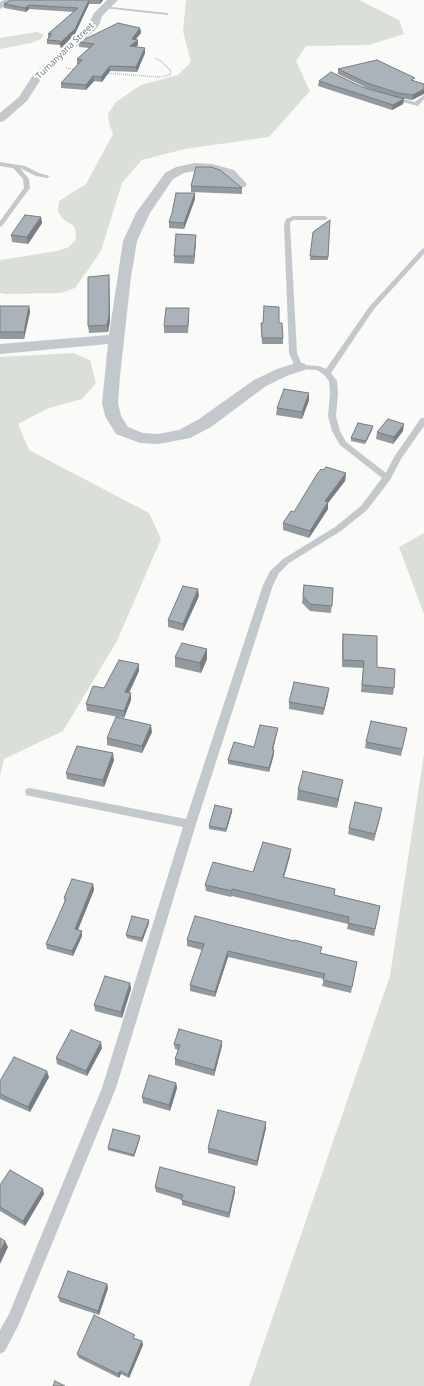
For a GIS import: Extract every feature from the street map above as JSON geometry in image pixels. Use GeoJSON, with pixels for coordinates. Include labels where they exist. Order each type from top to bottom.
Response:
{"type":"FeatureCollection","features":[{"type":"Feature","properties":{"kind":"street"},"geometry":{"type":"LineString","coordinates":[[0,6],[11,0]]}},
{"type":"Feature","properties":{"kind":"street","name":"Tumanyana Street"},"geometry":{"type":"LineString","coordinates":[[0,119],[23,99],[37,77],[50,64],[92,27],[95,23],[97,15],[113,0]]}},
{"type":"Feature","properties":{"kind":"street"},"geometry":{"type":"LineString","coordinates":[[241,184],[230,173],[212,168],[195,167],[180,170],[169,176],[162,184],[143,213],[130,241],[124,277],[112,376],[110,403],[113,416],[122,430],[140,438],[158,439],[184,434],[205,423],[260,382],[299,367]]}},
{"type":"Feature","properties":{"kind":"street"},"geometry":{"type":"LineString","coordinates":[[0,349],[117,339]]}},
{"type":"Feature","properties":{"kind":"lane"},"geometry":{"type":"LineString","coordinates":[[104,7],[167,14]]}},
{"type":"Feature","properties":{"kind":"lane"},"geometry":{"type":"LineString","coordinates":[[383,96],[418,104],[418,101],[424,97]]}},
{"type":"Feature","properties":{"kind":"lane"},"geometry":{"type":"LineString","coordinates":[[0,164],[16,166],[38,175],[47,176]]}},
{"type":"Feature","properties":{"kind":"lane"},"geometry":{"type":"LineString","coordinates":[[0,225],[27,188],[26,179],[16,166]]}},
{"type":"Feature","properties":{"kind":"lane"},"geometry":{"type":"LineString","coordinates":[[325,218],[293,218],[288,220],[287,224],[293,353],[299,367],[319,368],[327,373],[333,381],[334,393],[332,416],[336,431],[343,443],[387,478]]}},
{"type":"Feature","properties":{"kind":"lane"},"geometry":{"type":"LineString","coordinates":[[327,373],[371,308],[424,250]]}},
{"type":"Feature","properties":{"kind":"lane"},"geometry":{"type":"LineString","coordinates":[[0,1346],[14,1319],[109,1088],[190,824],[268,585],[275,571],[286,561],[343,525],[364,508],[387,478],[397,459],[424,420]]}},
{"type":"Feature","properties":{"kind":"lane"},"geometry":{"type":"LineString","coordinates":[[30,792],[190,824]]}},
{"type":"Feature","properties":{"kind":"path"},"geometry":{"type":"LineString","coordinates":[[102,73],[159,77],[170,75],[171,71],[161,60],[154,58]]}},
{"type":"Feature","properties":{"kind":"path"},"geometry":{"type":"LineString","coordinates":[[50,64],[83,71]]}},
{"type":"Feature","properties":{"kind":"shaded area"},"geometry":{"type":"Polygon","coordinates":[[[186,0],[359,0],[399,20],[404,34],[369,45],[306,46],[296,61],[310,91],[269,137],[185,149],[142,160],[122,183],[101,251],[75,288],[61,293],[0,293],[0,260],[57,251],[69,247],[76,239],[75,227],[63,219],[58,212],[59,201],[86,184],[113,134],[109,123],[108,114],[116,102],[141,85],[178,75],[191,62],[183,31],[186,0]]]}},
{"type":"Feature","properties":{"kind":"shaded area"},"geometry":{"type":"Polygon","coordinates":[[[37,32],[44,35],[41,39],[31,43],[0,49],[0,38],[37,32]]]}},
{"type":"Feature","properties":{"kind":"shaded area"},"geometry":{"type":"Polygon","coordinates":[[[73,353],[90,360],[96,383],[82,399],[49,408],[18,424],[29,450],[149,513],[161,539],[117,641],[63,731],[4,759],[0,776],[0,357],[73,353]]]}},
{"type":"Feature","properties":{"kind":"shaded area"},"geometry":{"type":"Polygon","coordinates":[[[424,533],[424,614],[399,547],[424,533]]]}},
{"type":"Feature","properties":{"kind":"shaded area"},"geometry":{"type":"Polygon","coordinates":[[[424,754],[424,1386],[249,1386],[390,976],[424,754]]]}},
{"type":"Feature","properties":{"kind":"building"},"geometry":{"type":"Polygon","coordinates":[[[11,0],[89,0],[75,29],[60,43],[60,41],[47,40],[52,34],[48,34],[78,8],[29,5],[25,8],[4,4],[11,0]]]}},
{"type":"Feature","properties":{"kind":"building"},"geometry":{"type":"Polygon","coordinates":[[[118,23],[140,28],[132,39],[138,40],[130,46],[145,48],[136,67],[110,66],[101,77],[93,76],[86,85],[61,83],[82,60],[77,59],[94,44],[79,42],[118,23]]]}},
{"type":"Feature","properties":{"kind":"building"},"geometry":{"type":"Polygon","coordinates":[[[377,60],[415,78],[411,80],[424,84],[424,89],[413,95],[398,93],[367,83],[338,69],[377,60]]]}},
{"type":"Feature","properties":{"kind":"building"},"geometry":{"type":"Polygon","coordinates":[[[331,72],[362,87],[404,99],[393,105],[319,81],[331,72]]]}},
{"type":"Feature","properties":{"kind":"building"},"geometry":{"type":"Polygon","coordinates":[[[196,167],[211,167],[220,170],[242,188],[191,186],[196,167]]]}},
{"type":"Feature","properties":{"kind":"building"},"geometry":{"type":"Polygon","coordinates":[[[176,193],[195,193],[184,223],[169,222],[176,193]]]}},
{"type":"Feature","properties":{"kind":"building"},"geometry":{"type":"Polygon","coordinates":[[[25,215],[41,217],[27,237],[11,235],[25,215]]]}},
{"type":"Feature","properties":{"kind":"building"},"geometry":{"type":"Polygon","coordinates":[[[330,220],[328,257],[310,256],[313,232],[330,220]]]}},
{"type":"Feature","properties":{"kind":"building"},"geometry":{"type":"Polygon","coordinates":[[[176,234],[196,235],[194,256],[174,256],[176,234]]]}},
{"type":"Feature","properties":{"kind":"building"},"geometry":{"type":"Polygon","coordinates":[[[109,275],[109,315],[107,325],[88,326],[88,277],[109,275]]]}},
{"type":"Feature","properties":{"kind":"building"},"geometry":{"type":"Polygon","coordinates":[[[0,306],[29,306],[24,332],[0,332],[0,306]]]}},
{"type":"Feature","properties":{"kind":"building"},"geometry":{"type":"Polygon","coordinates":[[[264,306],[279,307],[279,323],[282,323],[283,338],[262,338],[261,323],[263,323],[264,306]]]}},
{"type":"Feature","properties":{"kind":"building"},"geometry":{"type":"Polygon","coordinates":[[[166,308],[189,308],[188,326],[164,326],[166,308]]]}},
{"type":"Feature","properties":{"kind":"building"},"geometry":{"type":"Polygon","coordinates":[[[284,389],[309,393],[302,412],[277,408],[284,389]]]}},
{"type":"Feature","properties":{"kind":"building"},"geometry":{"type":"Polygon","coordinates":[[[388,419],[404,424],[394,437],[377,432],[388,419]]]}},
{"type":"Feature","properties":{"kind":"building"},"geometry":{"type":"Polygon","coordinates":[[[358,423],[373,426],[366,441],[351,438],[358,423]]]}},
{"type":"Feature","properties":{"kind":"building"},"geometry":{"type":"Polygon","coordinates":[[[326,467],[346,473],[325,501],[328,502],[310,531],[283,523],[291,511],[294,512],[317,474],[321,469],[323,470],[326,467]]]}},
{"type":"Feature","properties":{"kind":"building"},"geometry":{"type":"Polygon","coordinates":[[[304,585],[333,588],[332,606],[310,604],[303,596],[304,585]]]}},
{"type":"Feature","properties":{"kind":"building"},"geometry":{"type":"Polygon","coordinates":[[[183,586],[198,589],[183,624],[168,620],[183,586]]]}},
{"type":"Feature","properties":{"kind":"building"},"geometry":{"type":"Polygon","coordinates":[[[343,634],[377,636],[377,667],[395,669],[394,688],[362,685],[364,661],[343,660],[343,634]]]}},
{"type":"Feature","properties":{"kind":"building"},"geometry":{"type":"Polygon","coordinates":[[[182,643],[207,649],[200,663],[175,657],[182,643]]]}},
{"type":"Feature","properties":{"kind":"building"},"geometry":{"type":"Polygon","coordinates":[[[119,660],[139,664],[125,692],[131,693],[124,711],[86,704],[93,686],[104,688],[119,660]]]}},
{"type":"Feature","properties":{"kind":"building"},"geometry":{"type":"Polygon","coordinates":[[[294,682],[329,688],[324,708],[289,702],[294,682]]]}},
{"type":"Feature","properties":{"kind":"building"},"geometry":{"type":"Polygon","coordinates":[[[116,717],[151,725],[142,746],[107,738],[116,717]]]}},
{"type":"Feature","properties":{"kind":"building"},"geometry":{"type":"Polygon","coordinates":[[[371,721],[407,728],[402,749],[366,742],[371,721]]]}},
{"type":"Feature","properties":{"kind":"building"},"geometry":{"type":"Polygon","coordinates":[[[260,725],[278,728],[269,768],[228,760],[234,742],[254,747],[260,725]]]}},
{"type":"Feature","properties":{"kind":"building"},"geometry":{"type":"Polygon","coordinates":[[[77,746],[113,753],[103,780],[66,773],[77,746]]]}},
{"type":"Feature","properties":{"kind":"building"},"geometry":{"type":"Polygon","coordinates":[[[303,771],[343,780],[338,799],[298,790],[303,771]]]}},
{"type":"Feature","properties":{"kind":"building"},"geometry":{"type":"Polygon","coordinates":[[[355,802],[382,808],[375,834],[349,828],[355,802]]]}},
{"type":"Feature","properties":{"kind":"building"},"geometry":{"type":"Polygon","coordinates":[[[215,805],[232,809],[226,829],[209,826],[215,805]]]}},
{"type":"Feature","properties":{"kind":"building"},"geometry":{"type":"Polygon","coordinates":[[[263,842],[291,849],[283,877],[335,889],[334,895],[380,906],[375,929],[348,923],[349,917],[232,889],[232,891],[205,885],[213,862],[253,872],[263,842]]]}},
{"type":"Feature","properties":{"kind":"building"},"geometry":{"type":"Polygon","coordinates":[[[72,879],[93,884],[75,929],[82,931],[72,951],[46,944],[66,899],[64,898],[72,879]]]}},
{"type":"Feature","properties":{"kind":"building"},"geometry":{"type":"Polygon","coordinates":[[[132,916],[149,920],[142,938],[126,935],[132,916]]]}},
{"type":"Feature","properties":{"kind":"building"},"geometry":{"type":"Polygon","coordinates":[[[195,916],[322,947],[320,953],[357,962],[352,987],[323,980],[325,974],[228,951],[215,992],[190,985],[204,944],[187,940],[195,916]]]}},
{"type":"Feature","properties":{"kind":"building"},"geometry":{"type":"Polygon","coordinates":[[[105,976],[130,983],[121,1012],[94,1005],[105,976]]]}},
{"type":"Feature","properties":{"kind":"building"},"geometry":{"type":"Polygon","coordinates":[[[179,1029],[222,1041],[214,1070],[175,1059],[180,1045],[174,1044],[179,1029]]]}},
{"type":"Feature","properties":{"kind":"building"},"geometry":{"type":"Polygon","coordinates":[[[71,1030],[101,1042],[86,1071],[56,1058],[71,1030]]]}},
{"type":"Feature","properties":{"kind":"building"},"geometry":{"type":"Polygon","coordinates":[[[14,1057],[47,1071],[28,1107],[0,1094],[0,1081],[14,1057]]]}},
{"type":"Feature","properties":{"kind":"building"},"geometry":{"type":"Polygon","coordinates":[[[149,1075],[176,1083],[169,1105],[142,1097],[149,1075]]]}},
{"type":"Feature","properties":{"kind":"building"},"geometry":{"type":"Polygon","coordinates":[[[218,1110],[266,1122],[257,1161],[208,1148],[218,1110]]]}},
{"type":"Feature","properties":{"kind":"building"},"geometry":{"type":"Polygon","coordinates":[[[113,1129],[140,1136],[134,1155],[108,1148],[113,1129]]]}},
{"type":"Feature","properties":{"kind":"building"},"geometry":{"type":"Polygon","coordinates":[[[160,1167],[235,1187],[229,1213],[181,1200],[183,1195],[155,1187],[160,1167]]]}},
{"type":"Feature","properties":{"kind":"building"},"geometry":{"type":"Polygon","coordinates":[[[10,1170],[43,1189],[23,1221],[0,1207],[0,1185],[10,1170]]]}},
{"type":"Feature","properties":{"kind":"building"},"geometry":{"type":"Polygon","coordinates":[[[0,1238],[5,1241],[0,1252],[0,1238]]]}},
{"type":"Feature","properties":{"kind":"building"},"geometry":{"type":"Polygon","coordinates":[[[68,1271],[107,1284],[98,1311],[58,1297],[68,1271]]]}},
{"type":"Feature","properties":{"kind":"building"},"geometry":{"type":"Polygon","coordinates":[[[94,1315],[135,1335],[133,1338],[142,1341],[128,1375],[120,1371],[118,1374],[77,1354],[94,1315]]]}},
{"type":"Feature","properties":{"kind":"building"},"geometry":{"type":"Polygon","coordinates":[[[55,1381],[65,1386],[53,1386],[55,1381]]]}}]}
